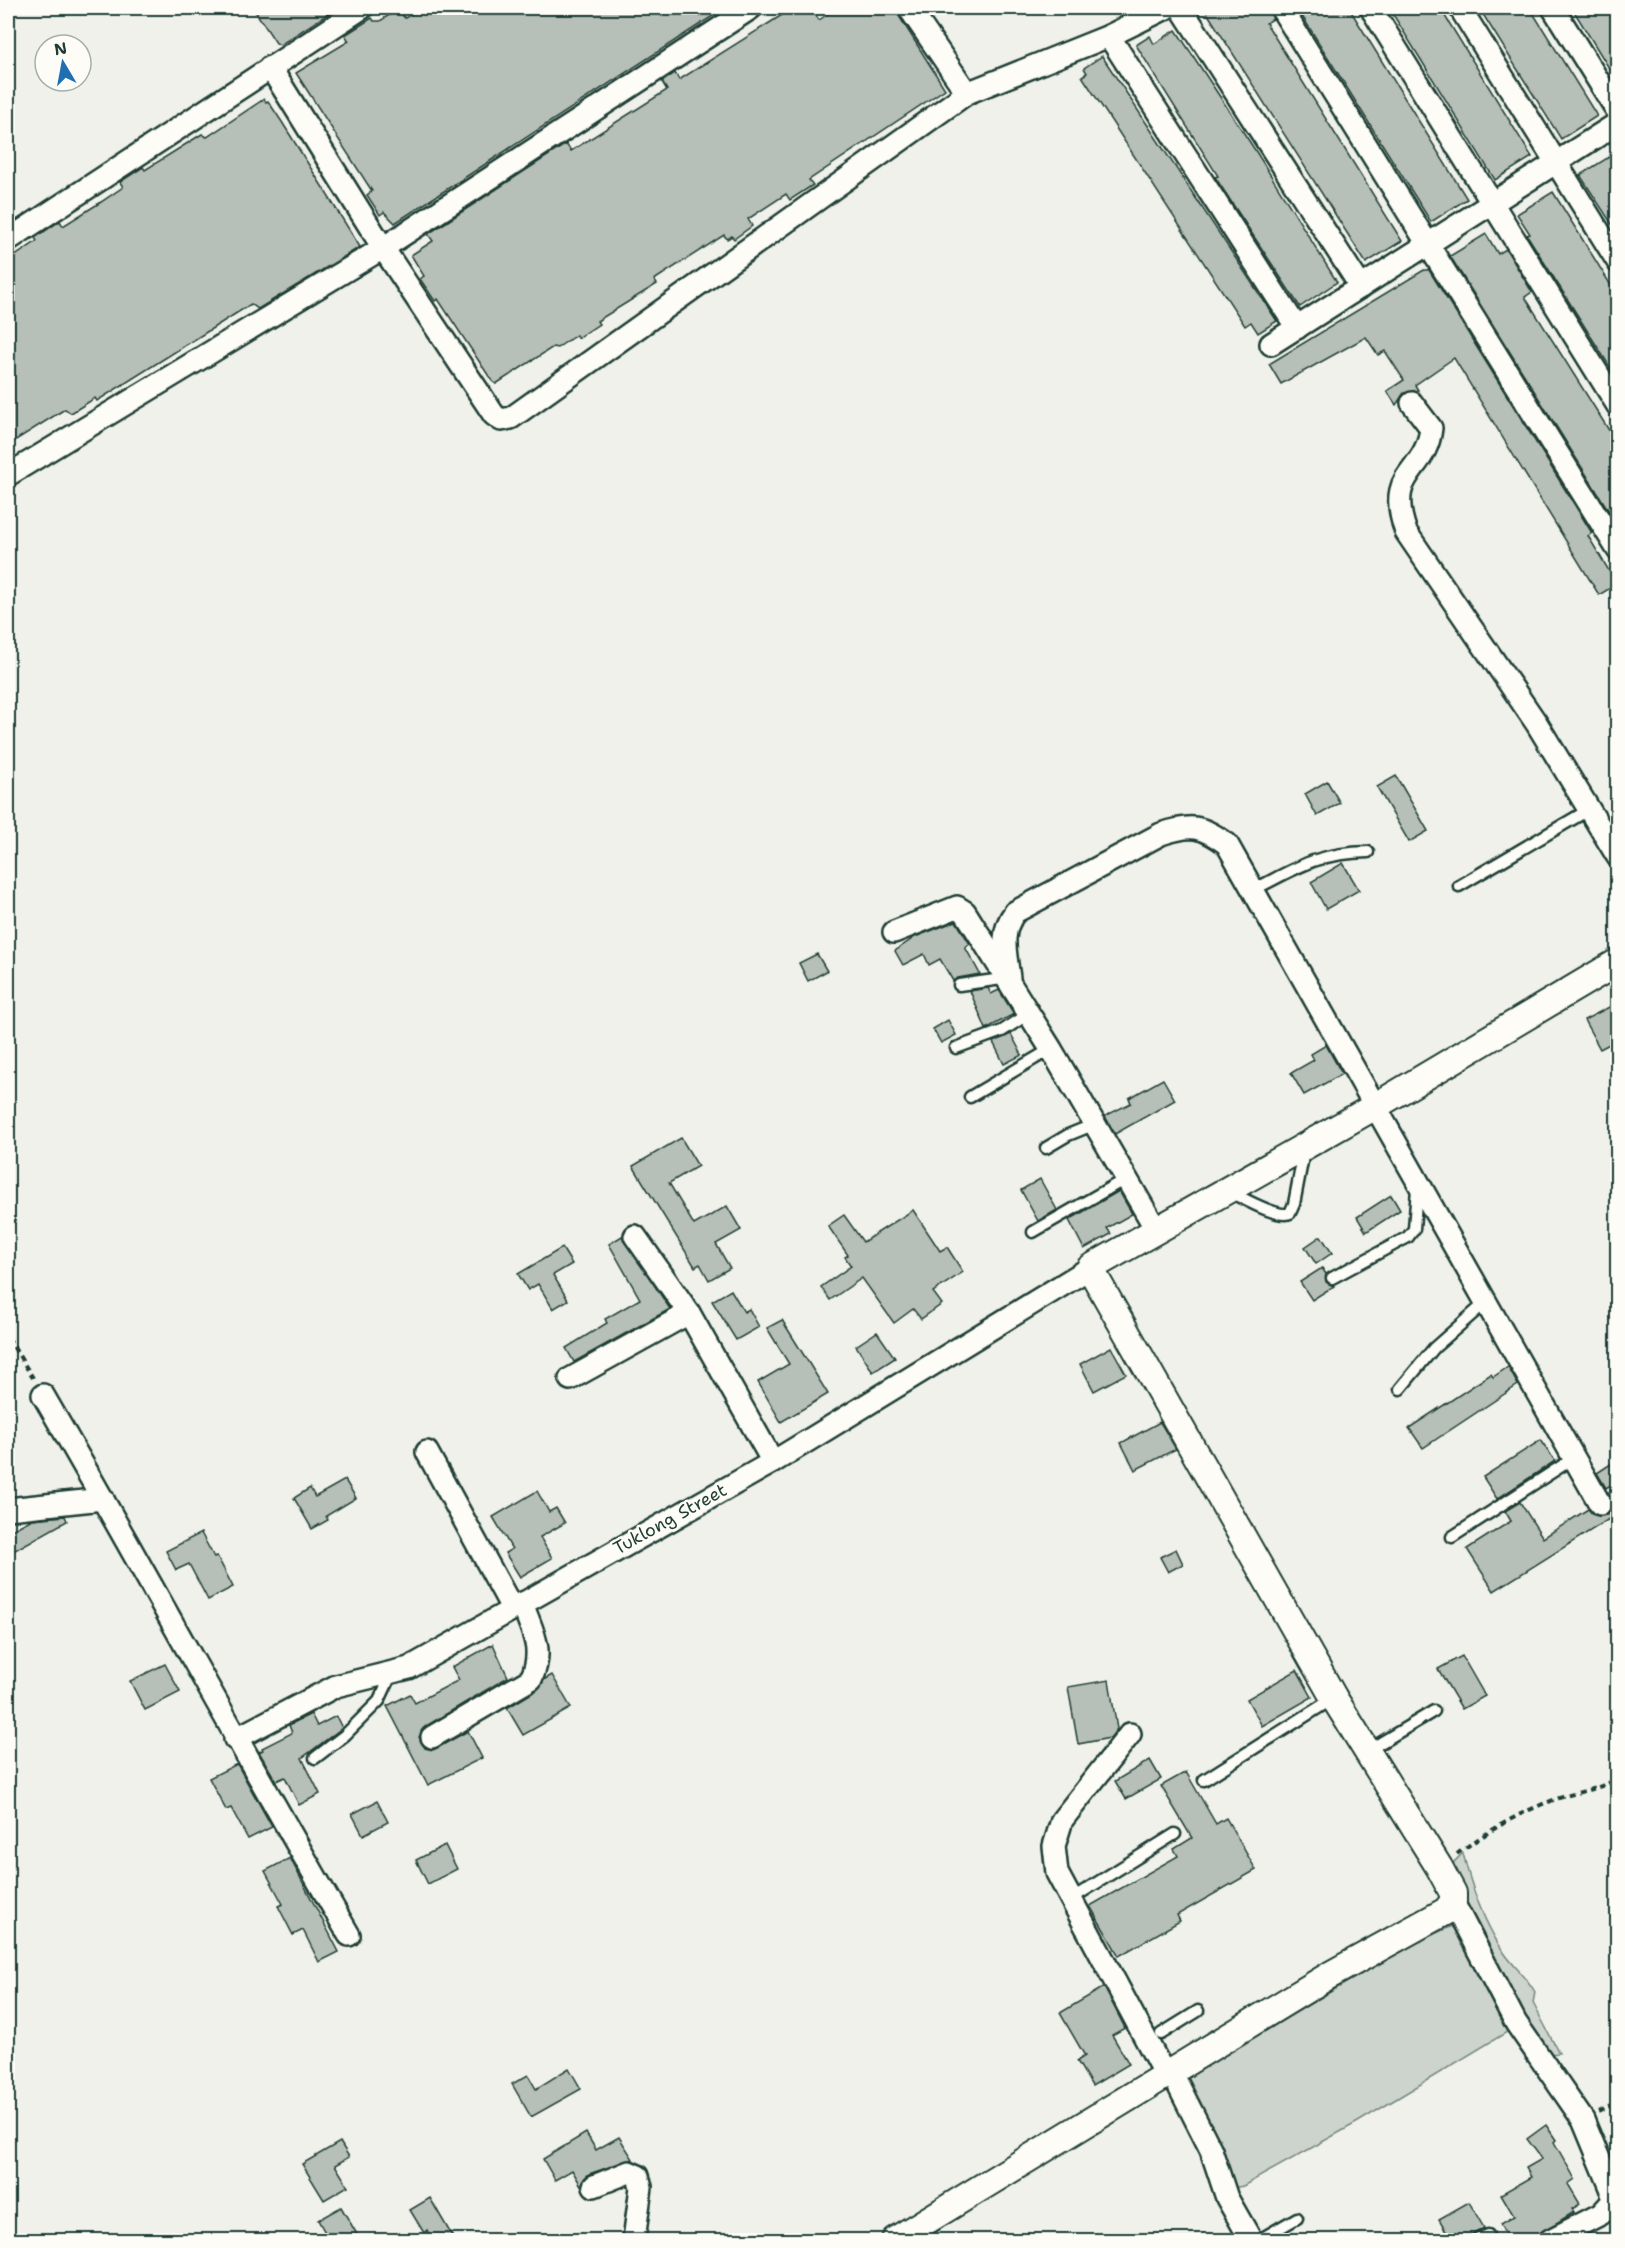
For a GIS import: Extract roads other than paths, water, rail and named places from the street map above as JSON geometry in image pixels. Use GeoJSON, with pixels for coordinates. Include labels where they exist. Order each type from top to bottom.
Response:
{"type":"FeatureCollection","features":[{"type":"Feature","properties":{"kind":"street"},"geometry":{"type":"LineString","coordinates":[[8,240],[362,8]]}},
{"type":"Feature","properties":{"kind":"street"},"geometry":{"type":"LineString","coordinates":[[8,475],[383,248],[751,8]]}},
{"type":"Feature","properties":{"kind":"street"},"geometry":{"type":"LineString","coordinates":[[909,8],[967,93]]}},
{"type":"Feature","properties":{"kind":"street"},"geometry":{"type":"LineString","coordinates":[[270,68],[383,248],[494,415],[501,420],[511,418],[967,93],[1109,36],[1166,8]]}},
{"type":"Feature","properties":{"kind":"street"},"geometry":{"type":"LineString","coordinates":[[1181,8],[1361,287]]}},
{"type":"Feature","properties":{"kind":"street"},"geometry":{"type":"LineString","coordinates":[[1281,8],[1616,543]]}},
{"type":"Feature","properties":{"kind":"street"},"geometry":{"type":"LineString","coordinates":[[1371,8],[1617,406]]}},
{"type":"Feature","properties":{"kind":"street"},"geometry":{"type":"LineString","coordinates":[[1460,8],[1617,262]]}},
{"type":"Feature","properties":{"kind":"street"},"geometry":{"type":"LineString","coordinates":[[1553,8],[1617,112]]}},
{"type":"Feature","properties":{"kind":"street"},"geometry":{"type":"LineString","coordinates":[[1109,36],[1297,328]]}},
{"type":"Feature","properties":{"kind":"street"},"geometry":{"type":"LineString","coordinates":[[1271,344],[1617,123]]}},
{"type":"Feature","properties":{"kind":"street"},"geometry":{"type":"LineString","coordinates":[[1412,403],[1431,428],[1430,441],[1404,478],[1399,498],[1400,514],[1406,532],[1537,724],[1617,857]]}},
{"type":"Feature","properties":{"kind":"street"},"geometry":{"type":"LineString","coordinates":[[1009,978],[1004,934],[1007,923],[1015,912],[1161,834],[1185,826],[1208,830],[1227,844],[1600,1504]]}},
{"type":"Feature","properties":{"kind":"street"},"geometry":{"type":"LineString","coordinates":[[894,933],[957,907],[974,922],[1052,1048],[1157,1231]]}},
{"type":"Feature","properties":{"kind":"street"},"geometry":{"type":"LineString","coordinates":[[1550,2241],[1600,2214],[1612,2202],[1612,2190],[1583,2120],[1516,2023],[1454,1902],[1453,1893],[1439,1867],[1334,1698],[1090,1268],[1374,1107],[1617,962]]}},
{"type":"Feature","properties":{"kind":"street"},"geometry":{"type":"LineString","coordinates":[[636,1236],[689,1313],[773,1462]]}},
{"type":"Feature","properties":{"kind":"street","name":"Tuklong Street"},"geometry":{"type":"LineString","coordinates":[[235,1739],[336,1686],[409,1668],[773,1462],[1090,1268]]}},
{"type":"Feature","properties":{"kind":"street"},"geometry":{"type":"LineString","coordinates":[[570,1379],[689,1313]]}},
{"type":"Feature","properties":{"kind":"street"},"geometry":{"type":"LineString","coordinates":[[43,1395],[235,1739],[350,1935]]}},
{"type":"Feature","properties":{"kind":"street"},"geometry":{"type":"LineString","coordinates":[[427,1452],[517,1605],[539,1651],[538,1663],[531,1678],[432,1737]]}},
{"type":"Feature","properties":{"kind":"street"},"geometry":{"type":"LineString","coordinates":[[8,1509],[103,1499]]}},
{"type":"Feature","properties":{"kind":"street"},"geometry":{"type":"LineString","coordinates":[[1130,1734],[1062,1820],[1054,1846],[1057,1873],[1154,2038],[1168,2073],[1211,2150],[1227,2198],[1251,2241]]}},
{"type":"Feature","properties":{"kind":"street"},"geometry":{"type":"LineString","coordinates":[[895,2241],[1330,1975],[1446,1911],[1454,1902]]}},
{"type":"Feature","properties":{"kind":"street"},"geometry":{"type":"LineString","coordinates":[[594,2186],[629,2172],[638,2176],[641,2187],[634,2241]]}},
{"type":"Feature","properties":{"kind":"lane"},"geometry":{"type":"LineString","coordinates":[[1459,886],[1590,809]]}},
{"type":"Feature","properties":{"kind":"lane"},"geometry":{"type":"LineString","coordinates":[[1253,890],[1318,857],[1337,853],[1368,852]]}},
{"type":"Feature","properties":{"kind":"lane"},"geometry":{"type":"LineString","coordinates":[[959,985],[1009,978]]}},
{"type":"Feature","properties":{"kind":"lane"},"geometry":{"type":"LineString","coordinates":[[956,1048],[1002,1031],[1030,1012]]}},
{"type":"Feature","properties":{"kind":"lane"},"geometry":{"type":"LineString","coordinates":[[970,1096],[1052,1048]]}},
{"type":"Feature","properties":{"kind":"lane"},"geometry":{"type":"LineString","coordinates":[[1046,1148],[1068,1135],[1095,1124]]}},
{"type":"Feature","properties":{"kind":"lane"},"geometry":{"type":"LineString","coordinates":[[1228,1191],[1276,1213],[1285,1215],[1290,1213],[1294,1204],[1305,1146]]}},
{"type":"Feature","properties":{"kind":"lane"},"geometry":{"type":"LineString","coordinates":[[1033,1233],[1126,1178]]}},
{"type":"Feature","properties":{"kind":"lane"},"geometry":{"type":"LineString","coordinates":[[1332,1278],[1408,1237],[1414,1229],[1418,1185]]}},
{"type":"Feature","properties":{"kind":"lane"},"geometry":{"type":"LineString","coordinates":[[1400,1389],[1434,1348],[1485,1303]]}},
{"type":"Feature","properties":{"kind":"lane"},"geometry":{"type":"LineString","coordinates":[[1452,1537],[1574,1458]]}},
{"type":"Feature","properties":{"kind":"lane"},"geometry":{"type":"LineString","coordinates":[[315,1758],[345,1735],[378,1701],[392,1673]]}},
{"type":"Feature","properties":{"kind":"lane"},"geometry":{"type":"LineString","coordinates":[[1204,1780],[1334,1698]]}},
{"type":"Feature","properties":{"kind":"lane"},"geometry":{"type":"LineString","coordinates":[[1367,1751],[1434,1711]]}},
{"type":"Feature","properties":{"kind":"lane"},"geometry":{"type":"LineString","coordinates":[[1071,1899],[1175,1834]]}},
{"type":"Feature","properties":{"kind":"lane"},"geometry":{"type":"LineString","coordinates":[[1154,2038],[1198,2011]]}},
{"type":"Feature","properties":{"kind":"lane"},"geometry":{"type":"LineString","coordinates":[[1259,2241],[1297,2218]]}},
{"type":"Feature","properties":{"kind":"lane"},"geometry":{"type":"LineString","coordinates":[[1476,2241],[1488,2235]]}}]}
